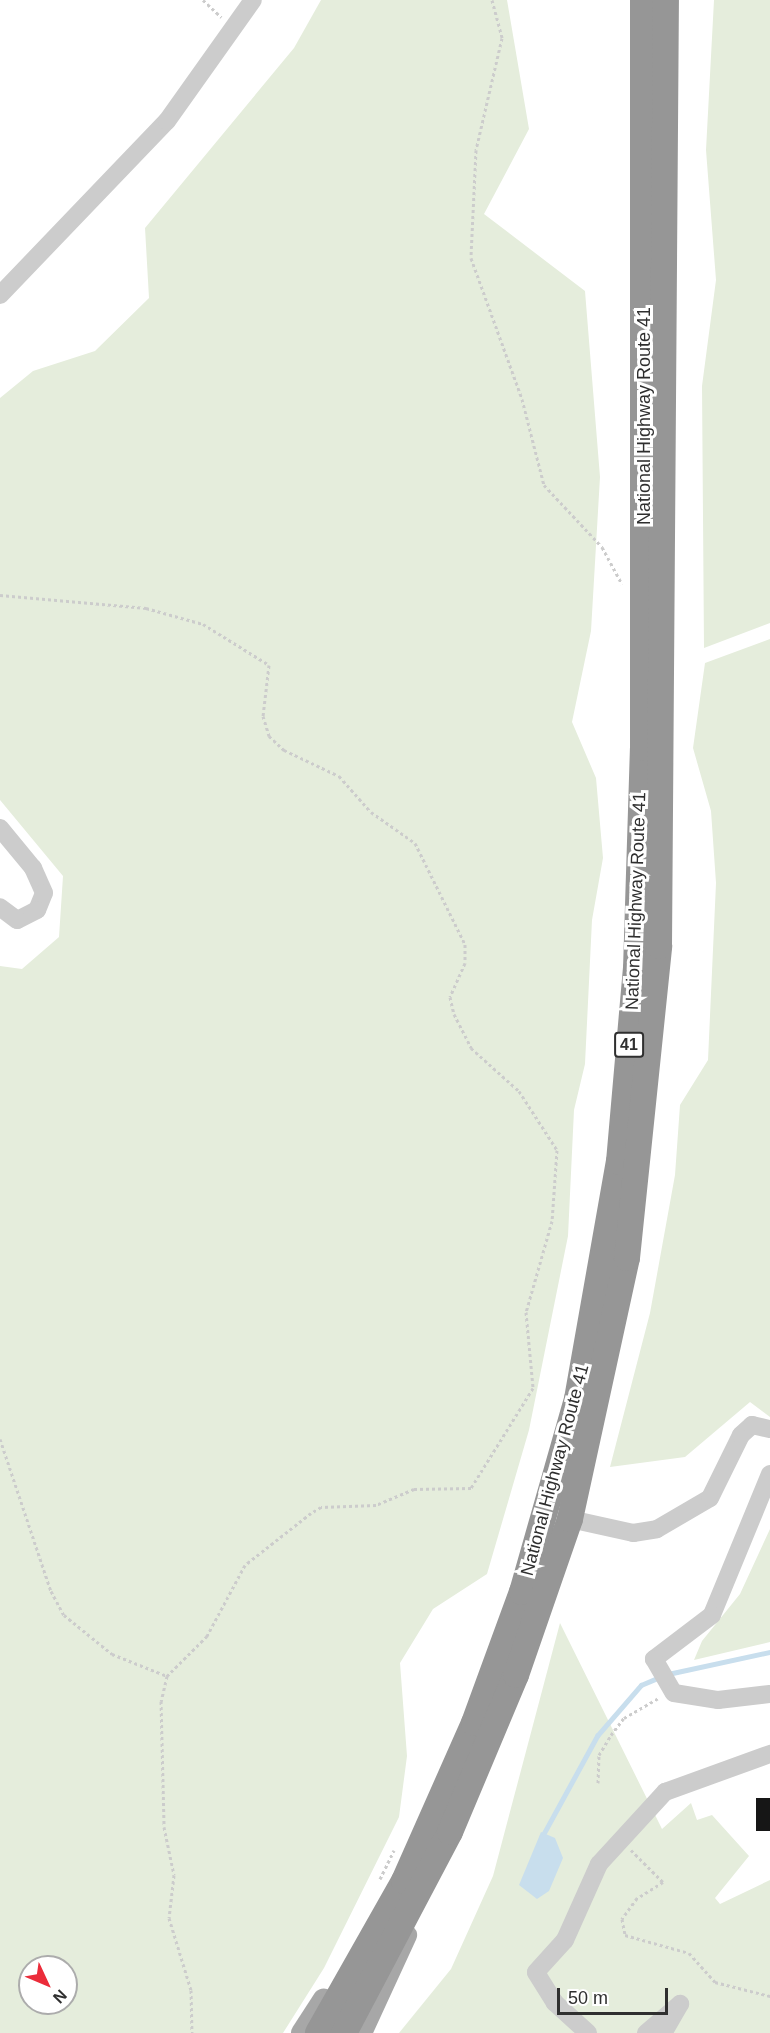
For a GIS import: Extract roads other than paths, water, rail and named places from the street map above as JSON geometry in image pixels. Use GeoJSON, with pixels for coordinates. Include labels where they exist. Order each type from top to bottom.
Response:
{"type":"FeatureCollection","features":[{"type":"Feature","properties":{"kind":"highway"},"geometry":{"type":"LineString","coordinates":[[629,0],[645,123]]}},
{"type":"Feature","properties":{"kind":"highway","name":"National Highway Route 41"},"geometry":{"type":"LineString","coordinates":[[318,2033],[412,1886],[522,1592],[577,1399],[619,1162],[636,969],[642,748],[645,123],[643,0]]}},
{"type":"Feature","properties":{"kind":"highway","name":"National Highway Route 41"},"geometry":{"type":"LineString","coordinates":[[344,2033],[412,1886],[516,1675],[570,1519],[627,1258],[659,946],[666,0]]}},
{"type":"Feature","properties":{"kind":"highway"},"geometry":{"type":"LineString","coordinates":[[667,106],[680,0]]}},
{"type":"Feature","properties":{"kind":"main road"},"geometry":{"type":"LineString","coordinates":[[302,2033],[412,1886]]}},
{"type":"Feature","properties":{"kind":"main road"},"geometry":{"type":"LineString","coordinates":[[362,2033],[390,1979],[412,1886]]}},
{"type":"Feature","properties":{"kind":"street"},"geometry":{"type":"LineString","coordinates":[[0,295],[167,121],[253,0]]}},
{"type":"Feature","properties":{"kind":"street"},"geometry":{"type":"LineString","coordinates":[[0,828],[33,867],[44,893],[37,910],[17,920],[0,907]]}},
{"type":"Feature","properties":{"kind":"street"},"geometry":{"type":"LineString","coordinates":[[570,1519],[633,1533],[657,1528],[710,1498],[741,1435],[752,1425],[770,1429]]}},
{"type":"Feature","properties":{"kind":"street"},"geometry":{"type":"LineString","coordinates":[[770,1474],[726,1592],[712,1615],[654,1659],[666,1682],[718,1700],[770,1694]]}},
{"type":"Feature","properties":{"kind":"street"},"geometry":{"type":"LineString","coordinates":[[588,2033],[555,2003],[536,1972],[565,1940],[599,1864],[665,1792],[770,1754]]}},
{"type":"Feature","properties":{"kind":"street"},"geometry":{"type":"LineString","coordinates":[[645,2033],[680,2004],[663,2033]]}},
{"type":"Feature","properties":{"kind":"water"},"geometry":{"type":"Polygon","coordinates":[[[541,1832],[555,1838],[563,1858],[549,1891],[537,1899],[519,1885],[541,1832]]]}},
{"type":"Feature","properties":{"kind":"waterway"},"geometry":{"type":"LineString","coordinates":[[668,1674],[770,1652]]}},
{"type":"Feature","properties":{"kind":"waterway"},"geometry":{"type":"LineString","coordinates":[[544,1833],[597,1736],[641,1685],[660,1677]]}}]}
